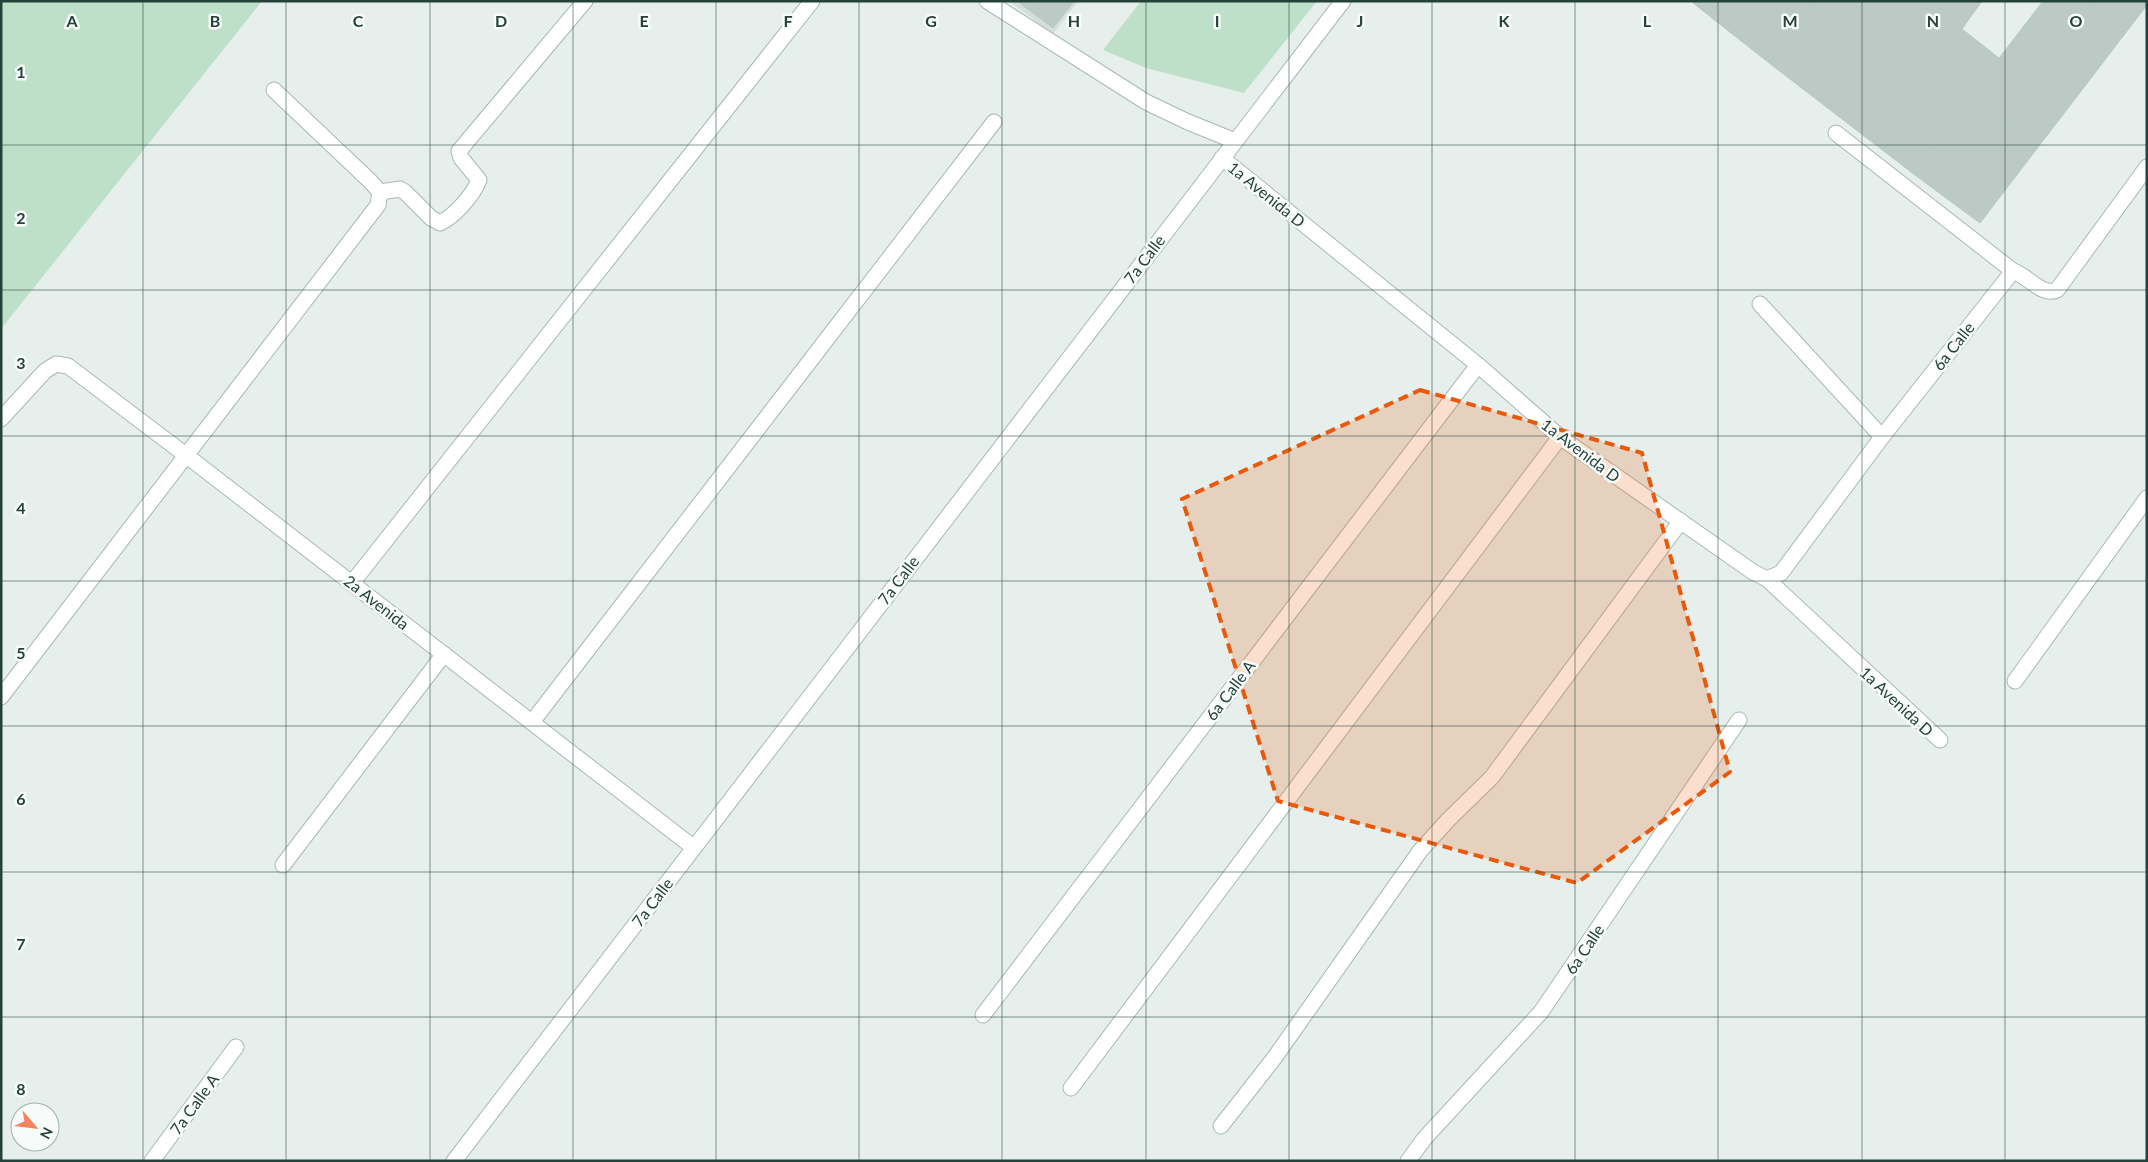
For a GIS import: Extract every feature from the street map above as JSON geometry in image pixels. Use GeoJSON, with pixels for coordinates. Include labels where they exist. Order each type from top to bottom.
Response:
{"type":"FeatureCollection","features":[{"type":"Feature","properties":{"kind":"street"},"geometry":{"type":"LineString","coordinates":[[380,192],[400,189],[431,218],[440,223],[447,220],[476,187],[479,180],[461,158],[459,152],[585,1]]}},
{"type":"Feature","properties":{"kind":"street"},"geometry":{"type":"LineString","coordinates":[[352,583],[812,1]]}},
{"type":"Feature","properties":{"kind":"street","name":"1a Avenida D"},"geometry":{"type":"LineString","coordinates":[[988,1],[1146,102],[1235,141]]}},
{"type":"Feature","properties":{"kind":"street","name":"7a Calle"},"geometry":{"type":"LineString","coordinates":[[454,1161],[1343,1]]}},
{"type":"Feature","properties":{"kind":"street"},"geometry":{"type":"LineString","coordinates":[[274,90],[380,192]]}},
{"type":"Feature","properties":{"kind":"street"},"geometry":{"type":"LineString","coordinates":[[532,722],[994,122]]}},
{"type":"Feature","properties":{"kind":"street"},"geometry":{"type":"LineString","coordinates":[[1836,133],[2013,271],[2020,273],[2044,290],[2052,292],[2057,290],[2147,167]]}},
{"type":"Feature","properties":{"kind":"street","name":"1a Avenida D"},"geometry":{"type":"LineString","coordinates":[[1222,158],[1478,365],[1560,437],[1753,572],[1768,579],[1940,740]]}},
{"type":"Feature","properties":{"kind":"street"},"geometry":{"type":"LineString","coordinates":[[1,698],[378,205],[380,192]]}},
{"type":"Feature","properties":{"kind":"street","name":"6a Calle"},"geometry":{"type":"LineString","coordinates":[[1768,579],[1781,573],[1882,437],[2013,271]]}},
{"type":"Feature","properties":{"kind":"street"},"geometry":{"type":"LineString","coordinates":[[1760,304],[1882,437]]}},
{"type":"Feature","properties":{"kind":"street","name":"2a Avenida"},"geometry":{"type":"LineString","coordinates":[[1,419],[45,371],[56,364],[68,366],[693,847]]}},
{"type":"Feature","properties":{"kind":"street","name":"6a Calle A"},"geometry":{"type":"LineString","coordinates":[[983,1015],[1478,365]]}},
{"type":"Feature","properties":{"kind":"street"},"geometry":{"type":"LineString","coordinates":[[1071,1088],[1560,437]]}},
{"type":"Feature","properties":{"kind":"street"},"geometry":{"type":"LineString","coordinates":[[2015,681],[2147,498]]}},
{"type":"Feature","properties":{"kind":"street"},"geometry":{"type":"LineString","coordinates":[[1221,1126],[1281,1049],[1420,851],[1448,820],[1492,777],[1681,521]]}},
{"type":"Feature","properties":{"kind":"street"},"geometry":{"type":"LineString","coordinates":[[283,865],[444,654]]}},
{"type":"Feature","properties":{"kind":"street","name":"6a Calle"},"geometry":{"type":"LineString","coordinates":[[1408,1161],[1424,1139],[1541,1012],[1739,720]]}},
{"type":"Feature","properties":{"kind":"street","name":"7a Calle A"},"geometry":{"type":"LineString","coordinates":[[152,1161],[236,1047]]}},
{"type":"Feature","properties":{"kind":"highlighted area"},"geometry":{"type":"Polygon","coordinates":[[[1420,390],[1642,453],[1730,772],[1577,883],[1278,801],[1182,499],[1420,390]]]}},
{"type":"Feature","properties":{"kind":"shaded area"},"geometry":{"type":"Polygon","coordinates":[[[1009,1],[1078,1],[1053,34],[1009,1]]]}},
{"type":"Feature","properties":{"kind":"green space"},"geometry":{"type":"Polygon","coordinates":[[[1,1],[262,1],[1,329],[1,1]]]}},
{"type":"Feature","properties":{"kind":"green space"},"geometry":{"type":"Polygon","coordinates":[[[1141,1],[1317,1],[1244,93],[1146,68],[1103,50],[1141,1]]]}},
{"type":"Feature","properties":{"kind":"building"},"geometry":{"type":"Polygon","coordinates":[[[1017,1],[1074,1],[1053,28],[1017,1]]]}},
{"type":"Feature","properties":{"kind":"building"},"geometry":{"type":"Polygon","coordinates":[[[1694,1],[1814,1],[1773,66],[1693,3],[1694,1]]]}},
{"type":"Feature","properties":{"kind":"building"},"geometry":{"type":"Polygon","coordinates":[[[1814,1],[1982,1],[1962,29],[1999,58],[1911,172],[1773,66],[1814,1]]]}},
{"type":"Feature","properties":{"kind":"building"},"geometry":{"type":"Polygon","coordinates":[[[2043,1],[2096,1],[2044,69],[2010,44],[2043,1]]]}},
{"type":"Feature","properties":{"kind":"building"},"geometry":{"type":"Polygon","coordinates":[[[2096,1],[2147,1],[2147,5],[1980,223],[1946,198],[2096,1]]]}},
{"type":"Feature","properties":{"kind":"building"},"geometry":{"type":"Polygon","coordinates":[[[2010,44],[2044,69],[1946,198],[1911,172],[2010,44]]]}}]}
